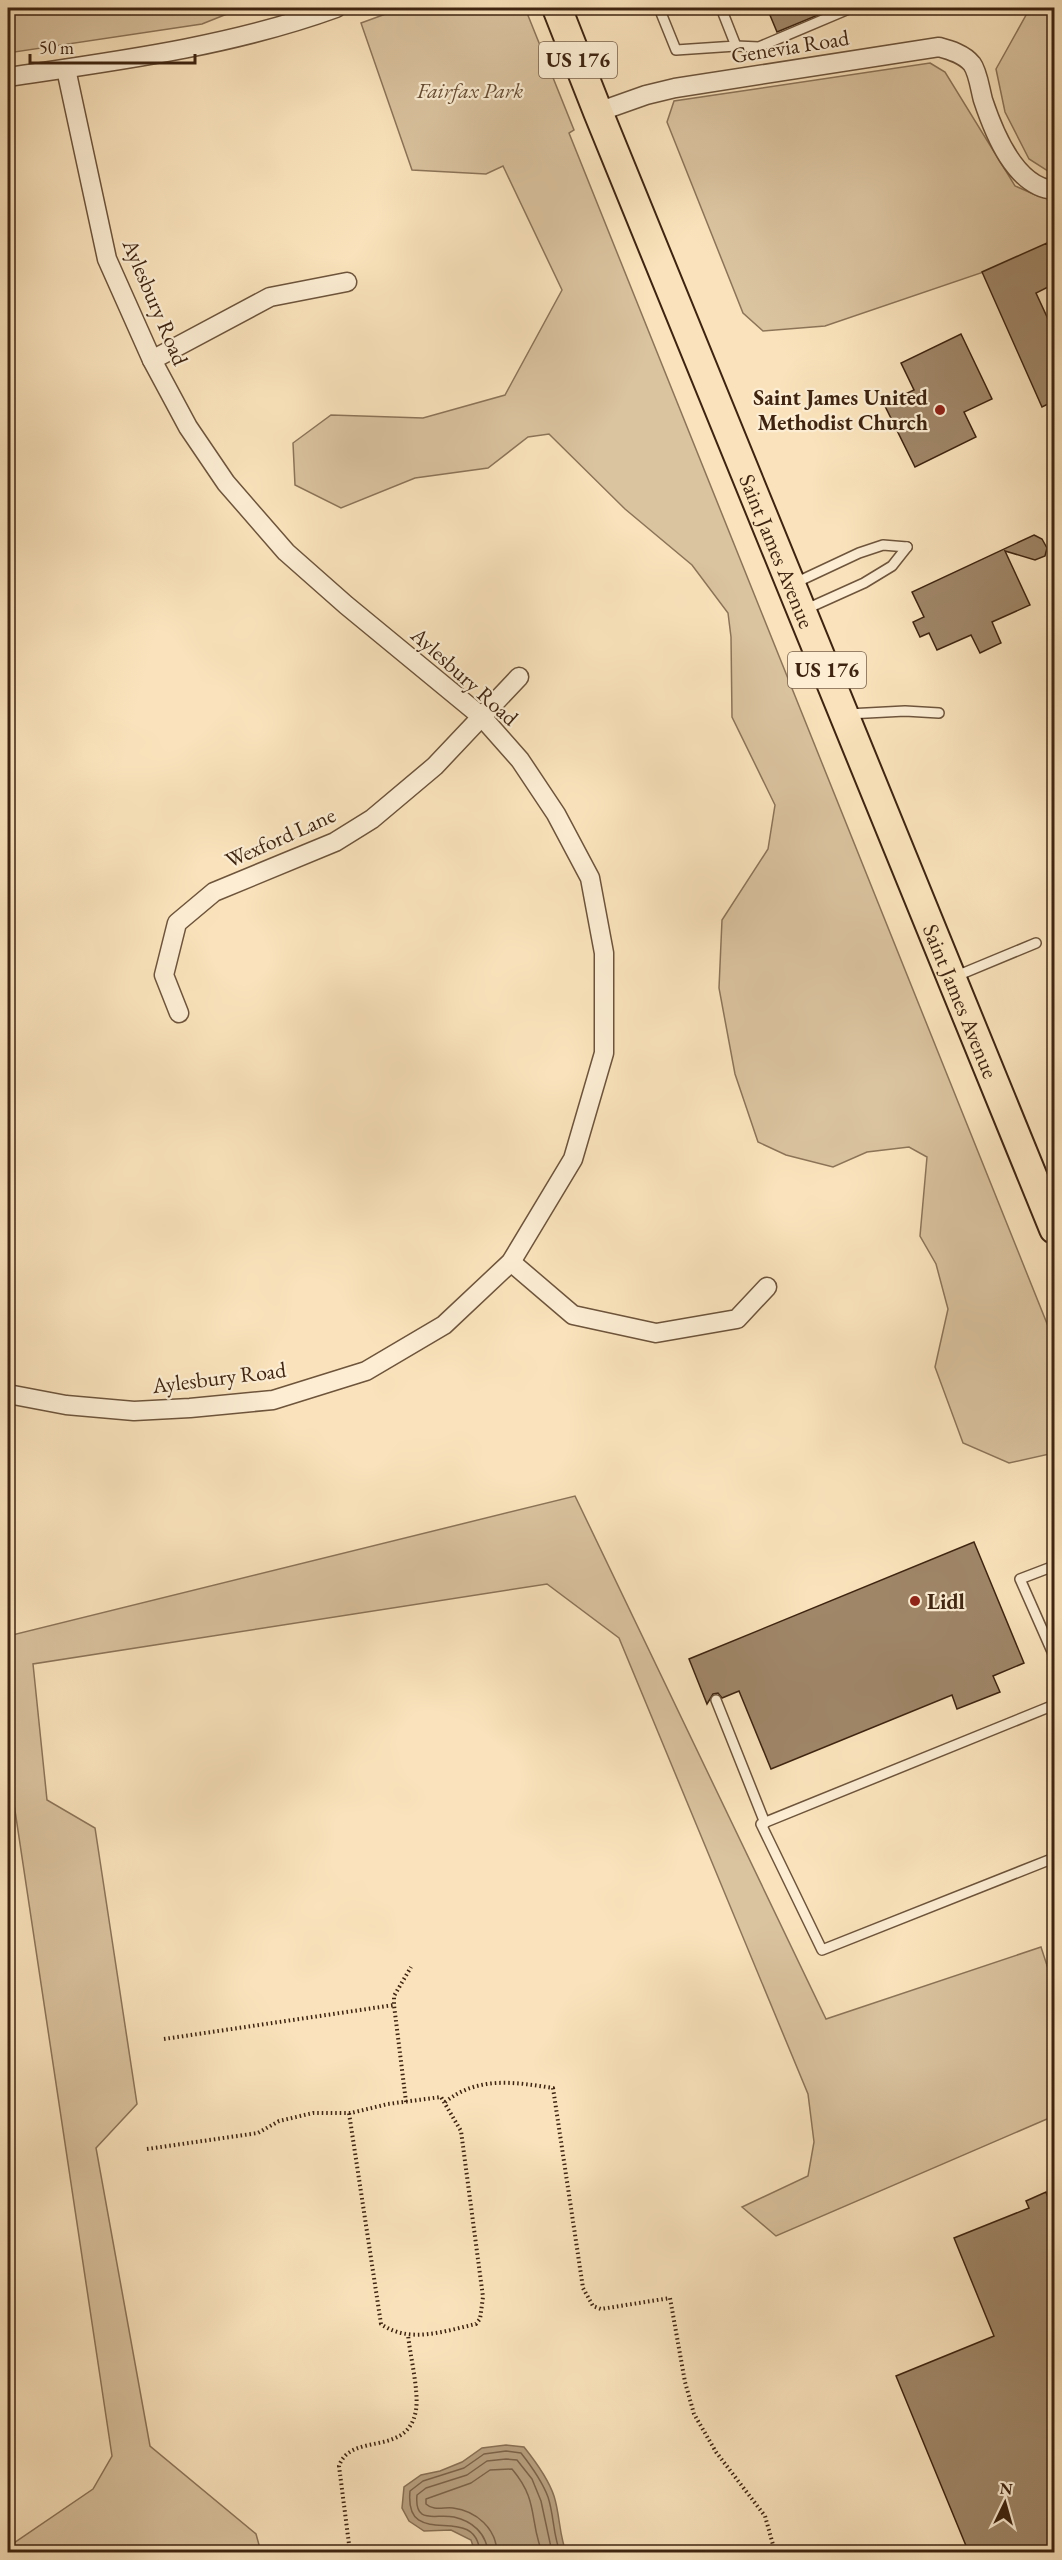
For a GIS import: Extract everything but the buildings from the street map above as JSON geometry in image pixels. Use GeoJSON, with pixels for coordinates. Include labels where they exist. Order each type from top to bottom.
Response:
{"type":"FeatureCollection","features":[{"type":"Feature","properties":{"kind":"main road","name":"Saint James Avenue"},"geometry":{"type":"LineString","coordinates":[[558,8],[598,112],[1054,1229]]}},
{"type":"Feature","properties":{"kind":"street"},"geometry":{"type":"LineString","coordinates":[[8,77],[66,69],[228,39],[290,15],[336,8]]}},
{"type":"Feature","properties":{"kind":"street","name":"Genevia Road"},"geometry":{"type":"LineString","coordinates":[[598,112],[646,95],[675,88],[939,47],[957,52],[972,64],[986,111],[1011,163],[1026,180],[1054,190]]}},
{"type":"Feature","properties":{"kind":"street","name":"Aylesbury Road"},"geometry":{"type":"LineString","coordinates":[[8,1394],[66,1405],[134,1411],[190,1408],[273,1400],[366,1371],[444,1325],[511,1262],[573,1159],[604,1053],[604,953],[590,878],[556,814],[520,760],[482,717],[346,605],[286,552],[226,483],[188,427],[152,360],[107,259],[66,69]]}},
{"type":"Feature","properties":{"kind":"street"},"geometry":{"type":"LineString","coordinates":[[152,360],[270,297],[347,282]]}},
{"type":"Feature","properties":{"kind":"street","name":"Wexford Lane"},"geometry":{"type":"LineString","coordinates":[[180,1013],[164,975],[177,923],[214,892],[335,842],[372,819],[435,766],[519,677]]}},
{"type":"Feature","properties":{"kind":"street"},"geometry":{"type":"LineString","coordinates":[[511,1262],[573,1315],[656,1333],[737,1318],[766,1287]]}},
{"type":"Feature","properties":{"kind":"lane"},"geometry":{"type":"LineString","coordinates":[[659,8],[676,50],[759,46],[851,8]]}},
{"type":"Feature","properties":{"kind":"lane"},"geometry":{"type":"LineString","coordinates":[[721,8],[736,46]]}},
{"type":"Feature","properties":{"kind":"lane"},"geometry":{"type":"LineString","coordinates":[[792,585],[875,547],[883,545],[907,547],[892,566],[864,583],[802,611]]}},
{"type":"Feature","properties":{"kind":"lane"},"geometry":{"type":"LineString","coordinates":[[845,715],[905,711],[939,713]]}},
{"type":"Feature","properties":{"kind":"lane"},"geometry":{"type":"LineString","coordinates":[[952,978],[1036,943]]}},
{"type":"Feature","properties":{"kind":"lane"},"geometry":{"type":"LineString","coordinates":[[1054,1566],[1020,1579],[1054,1654]]}},
{"type":"Feature","properties":{"kind":"lane"},"geometry":{"type":"LineString","coordinates":[[716,1700],[765,1823]]}},
{"type":"Feature","properties":{"kind":"lane"},"geometry":{"type":"LineString","coordinates":[[1054,1705],[761,1824],[822,1950],[1054,1858]]}},
{"type":"Feature","properties":{"kind":"path"},"geometry":{"type":"LineString","coordinates":[[406,2102],[394,1996],[411,1967]]}},
{"type":"Feature","properties":{"kind":"path"},"geometry":{"type":"LineString","coordinates":[[164,2038],[394,2005]]}},
{"type":"Feature","properties":{"kind":"path"},"geometry":{"type":"LineString","coordinates":[[445,2102],[466,2088],[479,2085],[513,2083],[553,2088],[583,2288],[593,2306],[601,2309],[670,2298],[685,2382],[694,2414],[716,2452],[765,2516],[772,2535],[775,2553]]}},
{"type":"Feature","properties":{"kind":"path"},"geometry":{"type":"LineString","coordinates":[[147,2149],[258,2133],[279,2121],[313,2113],[349,2113],[441,2097],[461,2131],[483,2297],[480,2319],[476,2325],[408,2335],[392,2331],[381,2324],[349,2113]]}},
{"type":"Feature","properties":{"kind":"path"},"geometry":{"type":"LineString","coordinates":[[350,2553],[339,2466],[342,2456],[351,2450],[393,2441],[411,2423],[416,2411],[416,2400],[408,2335]]}},
{"type":"Feature","properties":{"kind":"green space"},"geometry":{"type":"Polygon","coordinates":[[[8,8],[242,8],[202,24],[8,53],[8,8]]]}},
{"type":"Feature","properties":{"kind":"green space","name":"Fairfax Park"},"geometry":{"type":"Polygon","coordinates":[[[402,8],[525,8],[574,130],[569,133],[1054,1341],[1054,1453],[1009,1463],[963,1443],[935,1367],[948,1309],[936,1264],[920,1236],[927,1157],[909,1147],[867,1152],[833,1167],[786,1155],[758,1142],[735,1074],[719,988],[722,920],[768,849],[775,805],[732,717],[731,637],[728,613],[692,565],[625,509],[549,434],[528,437],[488,468],[415,478],[341,508],[295,485],[293,443],[331,415],[423,418],[505,395],[562,290],[503,166],[486,174],[412,170],[361,23],[402,8]]]}},
{"type":"Feature","properties":{"kind":"green space"},"geometry":{"type":"Polygon","coordinates":[[[1030,8],[1054,8],[1054,175],[1029,159],[1005,112],[996,69],[1030,8]]]}},
{"type":"Feature","properties":{"kind":"green space"},"geometry":{"type":"Polygon","coordinates":[[[930,63],[945,72],[1015,186],[1038,196],[1054,197],[1054,248],[825,326],[763,331],[743,313],[667,122],[674,101],[930,63]]]}},
{"type":"Feature","properties":{"kind":"green space"},"geometry":{"type":"Polygon","coordinates":[[[575,1496],[826,2019],[1041,1947],[1054,1987],[1054,2116],[776,2236],[742,2207],[808,2176],[814,2142],[808,2094],[619,1638],[547,1584],[33,1664],[47,1800],[95,1828],[137,2104],[96,2148],[150,2446],[256,2534],[261,2552],[8,2552],[8,2547],[93,2489],[112,2456],[8,1764],[8,1636],[575,1496]]]}},
{"type":"Feature","properties":{"kind":"water"},"geometry":{"type":"Polygon","coordinates":[[[506,2445],[524,2447],[545,2477],[554,2496],[566,2552],[475,2552],[471,2540],[451,2530],[424,2531],[409,2521],[402,2508],[404,2487],[421,2475],[440,2471],[462,2462],[482,2448],[506,2445]]]}},
{"type":"Feature","properties":{"kind":"place","name":"Saint James United Methodist Church"},"geometry":{"type":"Point","coordinates":[940,410]}},
{"type":"Feature","properties":{"kind":"place","name":"Lidl"},"geometry":{"type":"Point","coordinates":[915,1601]}}]}
